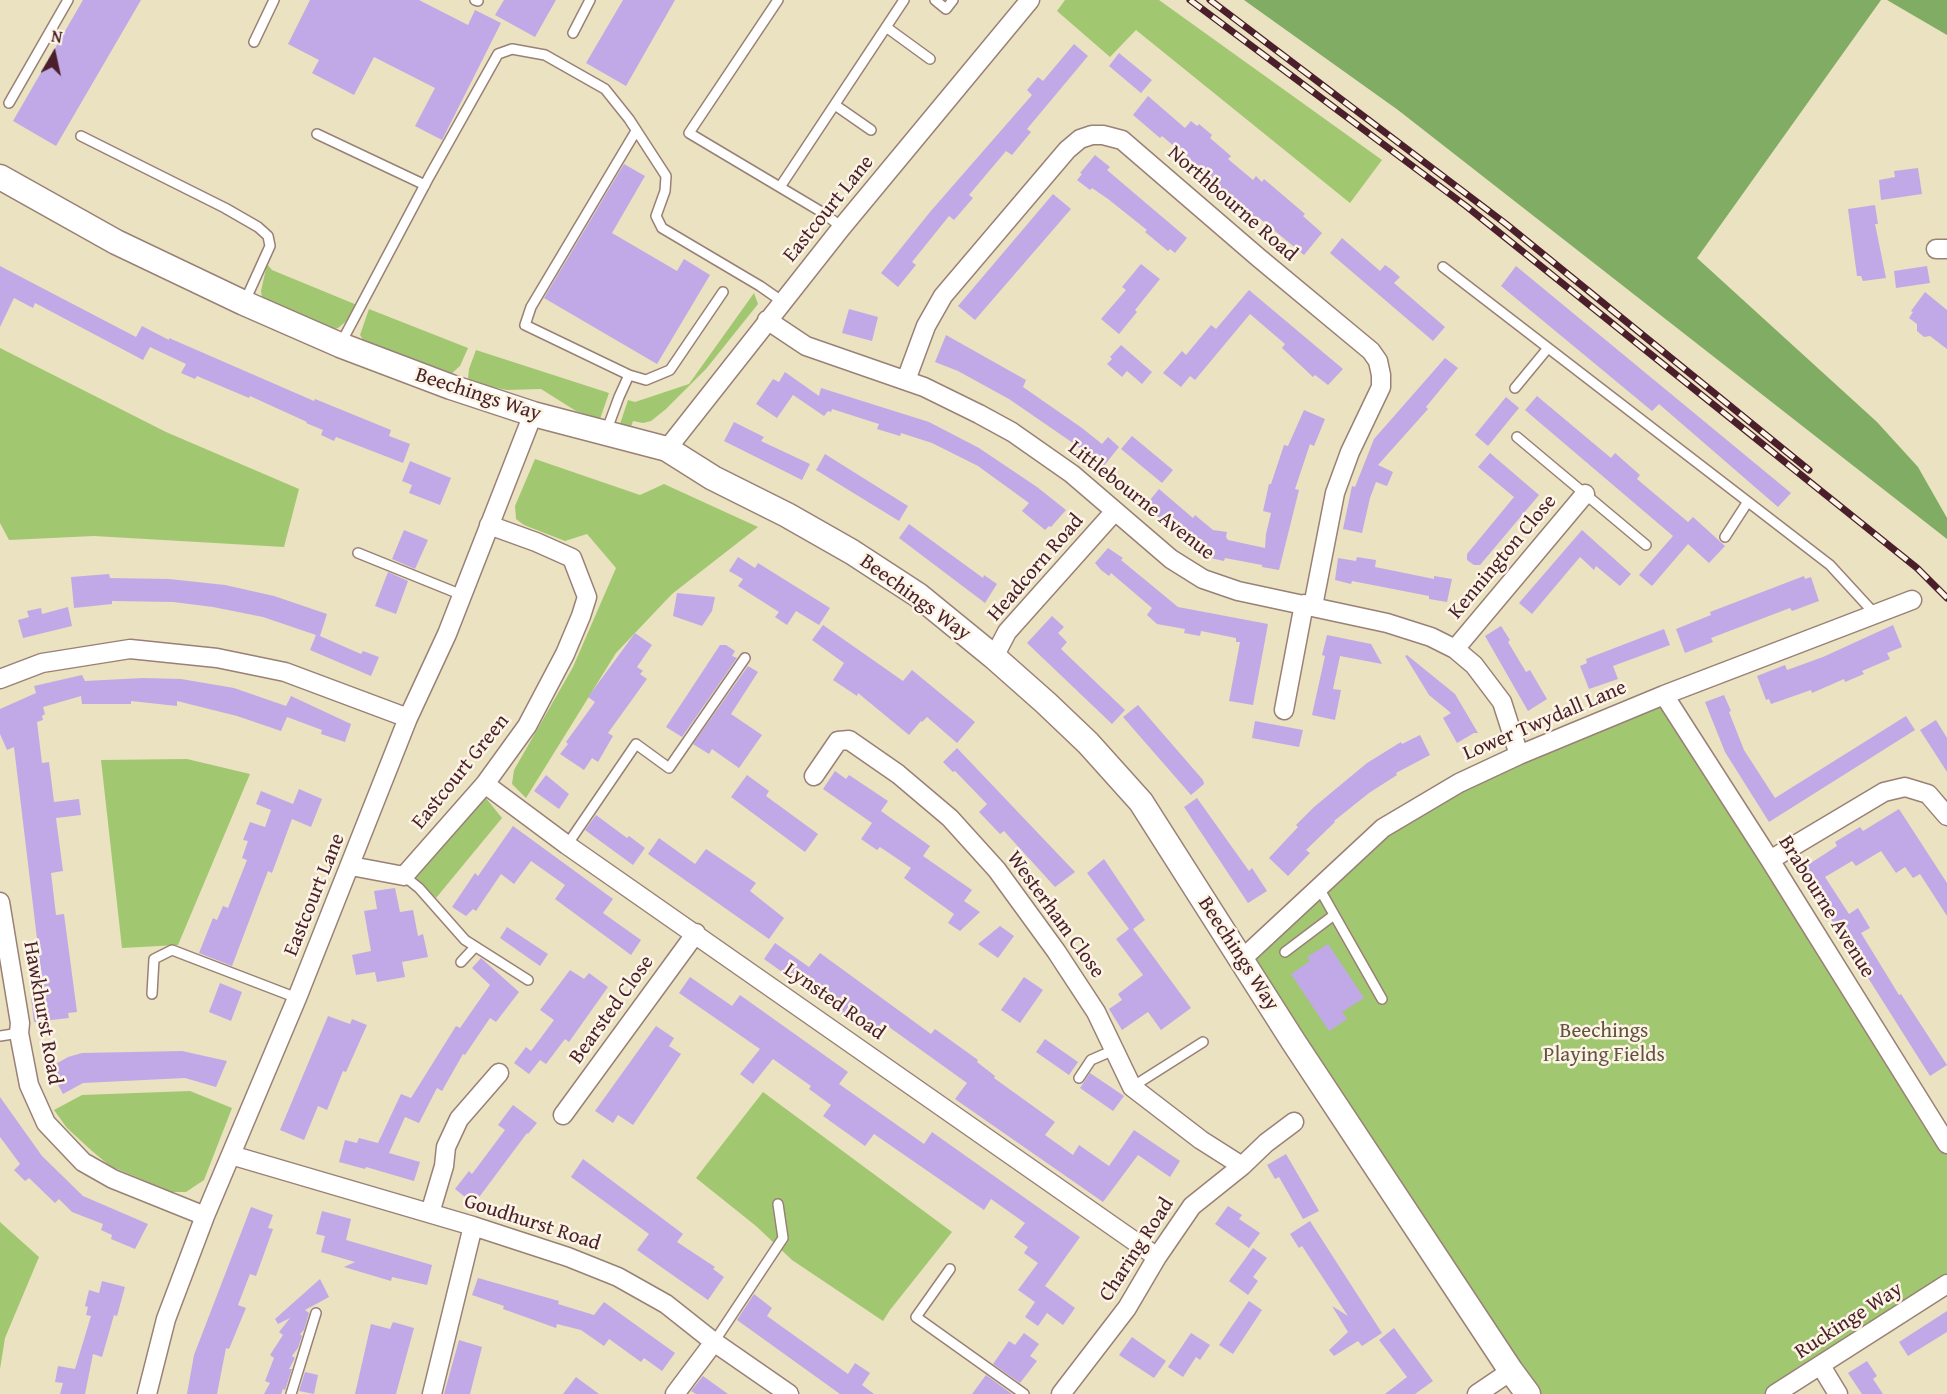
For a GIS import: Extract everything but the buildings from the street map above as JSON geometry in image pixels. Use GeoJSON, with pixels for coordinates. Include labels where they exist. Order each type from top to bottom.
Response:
{"type":"FeatureCollection","features":[{"type":"Feature","properties":{"kind":"street","name":"Eastcourt Lane"},"geometry":{"type":"LineString","coordinates":[[667,449],[842,227],[1030,0]]}},
{"type":"Feature","properties":{"kind":"street","name":"Northbourne Road"},"geometry":{"type":"LineString","coordinates":[[906,380],[926,326],[943,296],[1067,150],[1080,139],[1092,135],[1107,135],[1125,141],[1259,258],[1371,351],[1377,358],[1381,375],[1380,391],[1350,452],[1335,493],[1284,710]]}},
{"type":"Feature","properties":{"kind":"street","name":"Beechings Way"},"geometry":{"type":"LineString","coordinates":[[0,177],[116,242],[244,303],[340,345],[442,384],[532,414],[667,449],[713,478],[788,515],[852,552],[918,595],[994,657],[1088,743],[1141,802],[1241,960],[1528,1394]]}},
{"type":"Feature","properties":{"kind":"street","name":"Littlebourne Avenue"},"geometry":{"type":"LineString","coordinates":[[767,320],[810,348],[906,380],[951,400],[1012,432],[1071,474],[1177,563],[1203,579],[1238,591],[1387,623],[1431,637],[1455,649],[1474,665],[1502,702],[1519,755]]}},
{"type":"Feature","properties":{"kind":"street","name":"Eastcourt Lane"},"geometry":{"type":"LineString","coordinates":[[147,1394],[164,1327],[205,1216],[351,866],[408,718],[447,634],[532,414]]}},
{"type":"Feature","properties":{"kind":"street","name":"Kennington Close"},"geometry":{"type":"LineString","coordinates":[[1455,649],[1585,494]]}},
{"type":"Feature","properties":{"kind":"street","name":"Headcorn Road"},"geometry":{"type":"LineString","coordinates":[[994,657],[1007,632],[1115,511]]}},
{"type":"Feature","properties":{"kind":"street","name":"Eastcourt Green"},"geometry":{"type":"LineString","coordinates":[[404,876],[484,784],[527,726],[565,654],[587,597],[572,558],[489,525]]}},
{"type":"Feature","properties":{"kind":"street","name":"Lower Twydall Lane"},"geometry":{"type":"LineString","coordinates":[[1241,960],[1383,828],[1459,783],[1519,755],[1664,695],[1912,600]]}},
{"type":"Feature","properties":{"kind":"street"},"geometry":{"type":"LineString","coordinates":[[0,679],[42,663],[130,649],[141,650],[217,658],[285,672],[408,718]]}},
{"type":"Feature","properties":{"kind":"street","name":"Brabourne Avenue"},"geometry":{"type":"LineString","coordinates":[[1664,695],[1947,1143]]}},
{"type":"Feature","properties":{"kind":"street","name":"Westerham Close"},"geometry":{"type":"LineString","coordinates":[[814,776],[838,741],[849,740],[898,774],[950,818],[997,870],[1096,1011],[1132,1087],[1201,1140],[1242,1166]]}},
{"type":"Feature","properties":{"kind":"street","name":"Lynsted Road"},"geometry":{"type":"LineString","coordinates":[[484,784],[567,845],[1157,1257]]}},
{"type":"Feature","properties":{"kind":"street"},"geometry":{"type":"LineString","coordinates":[[1770,860],[1884,792],[1905,787],[1928,794],[1947,816]]}},
{"type":"Feature","properties":{"kind":"street"},"geometry":{"type":"LineString","coordinates":[[351,866],[404,876]]}},
{"type":"Feature","properties":{"kind":"street","name":"Hawkhurst Road"},"geometry":{"type":"LineString","coordinates":[[0,902],[29,1085],[46,1123],[83,1162],[113,1179],[205,1216]]}},
{"type":"Feature","properties":{"kind":"street","name":"Bearsted Close"},"geometry":{"type":"LineString","coordinates":[[563,1114],[696,933]]}},
{"type":"Feature","properties":{"kind":"street"},"geometry":{"type":"LineString","coordinates":[[430,1213],[444,1166],[446,1147],[459,1119],[499,1073]]}},
{"type":"Feature","properties":{"kind":"street","name":"Charing Road"},"geometry":{"type":"LineString","coordinates":[[1061,1394],[1127,1308],[1157,1257],[1192,1206],[1294,1122]]}},
{"type":"Feature","properties":{"kind":"street","name":"Goudhurst Road"},"geometry":{"type":"LineString","coordinates":[[231,1155],[472,1226],[568,1257],[618,1277],[666,1304],[714,1342],[789,1394]]}},
{"type":"Feature","properties":{"kind":"street"},"geometry":{"type":"LineString","coordinates":[[432,1394],[472,1226]]}},
{"type":"Feature","properties":{"kind":"street","name":"Ruckinge Way"},"geometry":{"type":"LineString","coordinates":[[1775,1394],[1947,1284]]}},
{"type":"Feature","properties":{"kind":"street"},"geometry":{"type":"LineString","coordinates":[[675,1394],[714,1342]]}},
{"type":"Feature","properties":{"kind":"street"},"geometry":{"type":"LineString","coordinates":[[1821,1366],[1838,1394]]}},
{"type":"Feature","properties":{"kind":"street"},"geometry":{"type":"LineString","coordinates":[[1477,1394],[1511,1371]]}},
{"type":"Feature","properties":{"kind":"lane"},"geometry":{"type":"LineString","coordinates":[[9,104],[68,0]]}},
{"type":"Feature","properties":{"kind":"lane"},"geometry":{"type":"LineString","coordinates":[[254,42],[274,0]]}},
{"type":"Feature","properties":{"kind":"lane"},"geometry":{"type":"LineString","coordinates":[[573,33],[590,0]]}},
{"type":"Feature","properties":{"kind":"lane"},"geometry":{"type":"LineString","coordinates":[[778,0],[689,134],[820,211],[842,227]]}},
{"type":"Feature","properties":{"kind":"lane"},"geometry":{"type":"LineString","coordinates":[[780,187],[904,0]]}},
{"type":"Feature","properties":{"kind":"lane"},"geometry":{"type":"LineString","coordinates":[[935,0],[946,9],[952,0]]}},
{"type":"Feature","properties":{"kind":"lane"},"geometry":{"type":"LineString","coordinates":[[886,27],[930,59]]}},
{"type":"Feature","properties":{"kind":"lane"},"geometry":{"type":"LineString","coordinates":[[340,345],[498,54],[512,49],[545,55],[605,89],[666,176],[665,191],[656,216],[662,228],[783,302]]}},
{"type":"Feature","properties":{"kind":"lane"},"geometry":{"type":"LineString","coordinates":[[835,105],[872,130]]}},
{"type":"Feature","properties":{"kind":"lane"},"geometry":{"type":"LineString","coordinates":[[636,131],[531,307],[525,325],[629,375],[645,380],[669,370],[723,292]]}},
{"type":"Feature","properties":{"kind":"lane"},"geometry":{"type":"LineString","coordinates":[[317,134],[425,185]]}},
{"type":"Feature","properties":{"kind":"lane"},"geometry":{"type":"LineString","coordinates":[[81,136],[225,208],[258,227],[268,236],[270,246],[244,303]]}},
{"type":"Feature","properties":{"kind":"lane"},"geometry":{"type":"LineString","coordinates":[[1443,267],[1830,566],[1875,614]]}},
{"type":"Feature","properties":{"kind":"lane"},"geometry":{"type":"LineString","coordinates":[[1515,388],[1548,348]]}},
{"type":"Feature","properties":{"kind":"lane"},"geometry":{"type":"LineString","coordinates":[[606,432],[629,375]]}},
{"type":"Feature","properties":{"kind":"lane"},"geometry":{"type":"LineString","coordinates":[[1517,437],[1646,544]]}},
{"type":"Feature","properties":{"kind":"lane"},"geometry":{"type":"LineString","coordinates":[[1725,537],[1747,503]]}},
{"type":"Feature","properties":{"kind":"lane"},"geometry":{"type":"LineString","coordinates":[[358,553],[462,595]]}},
{"type":"Feature","properties":{"kind":"lane"},"geometry":{"type":"LineString","coordinates":[[567,845],[636,744],[669,768],[745,658]]}},
{"type":"Feature","properties":{"kind":"lane"},"geometry":{"type":"LineString","coordinates":[[404,876],[419,888],[465,940],[528,980]]}},
{"type":"Feature","properties":{"kind":"lane"},"geometry":{"type":"LineString","coordinates":[[1319,888],[1382,999]]}},
{"type":"Feature","properties":{"kind":"lane"},"geometry":{"type":"LineString","coordinates":[[1285,952],[1334,915]]}},
{"type":"Feature","properties":{"kind":"lane"},"geometry":{"type":"LineString","coordinates":[[461,962],[475,947]]}},
{"type":"Feature","properties":{"kind":"lane"},"geometry":{"type":"LineString","coordinates":[[152,994],[154,958],[172,950],[297,998]]}},
{"type":"Feature","properties":{"kind":"lane"},"geometry":{"type":"LineString","coordinates":[[0,1036],[19,1033]]}},
{"type":"Feature","properties":{"kind":"lane"},"geometry":{"type":"LineString","coordinates":[[1132,1087],[1203,1042]]}},
{"type":"Feature","properties":{"kind":"lane"},"geometry":{"type":"LineString","coordinates":[[1079,1078],[1091,1060],[1114,1050]]}},
{"type":"Feature","properties":{"kind":"lane"},"geometry":{"type":"LineString","coordinates":[[714,1342],[783,1238],[778,1204]]}},
{"type":"Feature","properties":{"kind":"lane"},"geometry":{"type":"LineString","coordinates":[[950,1269],[916,1317],[1024,1394]]}},
{"type":"Feature","properties":{"kind":"lane"},"geometry":{"type":"LineString","coordinates":[[291,1394],[316,1313]]}},
{"type":"Feature","properties":{"kind":"green space"},"geometry":{"type":"Polygon","coordinates":[[[1065,0],[1159,0],[1382,160],[1350,203],[1136,30],[1110,57],[1057,11],[1065,0]]]}},
{"type":"Feature","properties":{"kind":"green space"},"geometry":{"type":"Polygon","coordinates":[[[1244,0],[1881,0],[1697,258],[1877,422],[1918,467],[1947,518],[1947,539],[1398,110],[1244,0]]]}},
{"type":"Feature","properties":{"kind":"green space"},"geometry":{"type":"Polygon","coordinates":[[[1887,0],[1947,0],[1947,35],[1887,0]]]}},
{"type":"Feature","properties":{"kind":"green space"},"geometry":{"type":"Polygon","coordinates":[[[267,264],[272,270],[357,305],[349,319],[338,328],[329,331],[262,298],[261,291],[267,264]]]}},
{"type":"Feature","properties":{"kind":"green space"},"geometry":{"type":"Polygon","coordinates":[[[754,293],[758,304],[706,369],[666,409],[651,421],[643,423],[633,421],[631,427],[620,424],[628,400],[635,402],[689,384],[754,293]]]}},
{"type":"Feature","properties":{"kind":"green space"},"geometry":{"type":"Polygon","coordinates":[[[369,309],[468,348],[460,366],[450,375],[367,346],[360,335],[369,309]]]}},
{"type":"Feature","properties":{"kind":"green space"},"geometry":{"type":"Polygon","coordinates":[[[0,348],[166,432],[299,489],[284,547],[94,536],[9,540],[0,523],[0,348]]]}},
{"type":"Feature","properties":{"kind":"green space"},"geometry":{"type":"Polygon","coordinates":[[[476,350],[609,393],[600,419],[576,411],[541,389],[507,390],[471,383],[468,378],[469,369],[476,350]]]}},
{"type":"Feature","properties":{"kind":"green space"},"geometry":{"type":"Polygon","coordinates":[[[535,459],[640,495],[664,484],[758,527],[672,594],[616,653],[526,798],[512,784],[514,770],[573,667],[616,568],[587,534],[565,541],[524,525],[516,519],[515,506],[535,459]]]}},
{"type":"Feature","properties":{"kind":"green space","name":"Beechings Playing Fields"},"geometry":{"type":"Polygon","coordinates":[[[1664,695],[1947,1144],[1947,1284],[1775,1394],[1528,1394],[1241,960],[1383,828],[1664,695]]]}},
{"type":"Feature","properties":{"kind":"green space"},"geometry":{"type":"Polygon","coordinates":[[[187,759],[250,774],[178,945],[122,948],[101,760],[187,759]]]}},
{"type":"Feature","properties":{"kind":"green space"},"geometry":{"type":"Polygon","coordinates":[[[485,797],[502,818],[436,898],[413,875],[485,797]]]}},
{"type":"Feature","properties":{"kind":"green space"},"geometry":{"type":"Polygon","coordinates":[[[190,1091],[232,1108],[204,1180],[186,1192],[172,1192],[110,1166],[67,1128],[54,1110],[82,1095],[190,1091]]]}},
{"type":"Feature","properties":{"kind":"green space"},"geometry":{"type":"Polygon","coordinates":[[[763,1092],[952,1232],[883,1321],[792,1260],[756,1226],[696,1178],[763,1092]]]}},
{"type":"Feature","properties":{"kind":"green space"},"geometry":{"type":"Polygon","coordinates":[[[0,1222],[39,1257],[5,1338],[0,1369],[0,1222]]]}},
{"type":"Feature","properties":{"kind":"railway"},"geometry":{"type":"LineString","coordinates":[[1190,0],[1466,206],[1917,568],[1947,598]]}},
{"type":"Feature","properties":{"kind":"railway"},"geometry":{"type":"LineString","coordinates":[[1210,0],[1506,224],[1809,470]]}}]}
